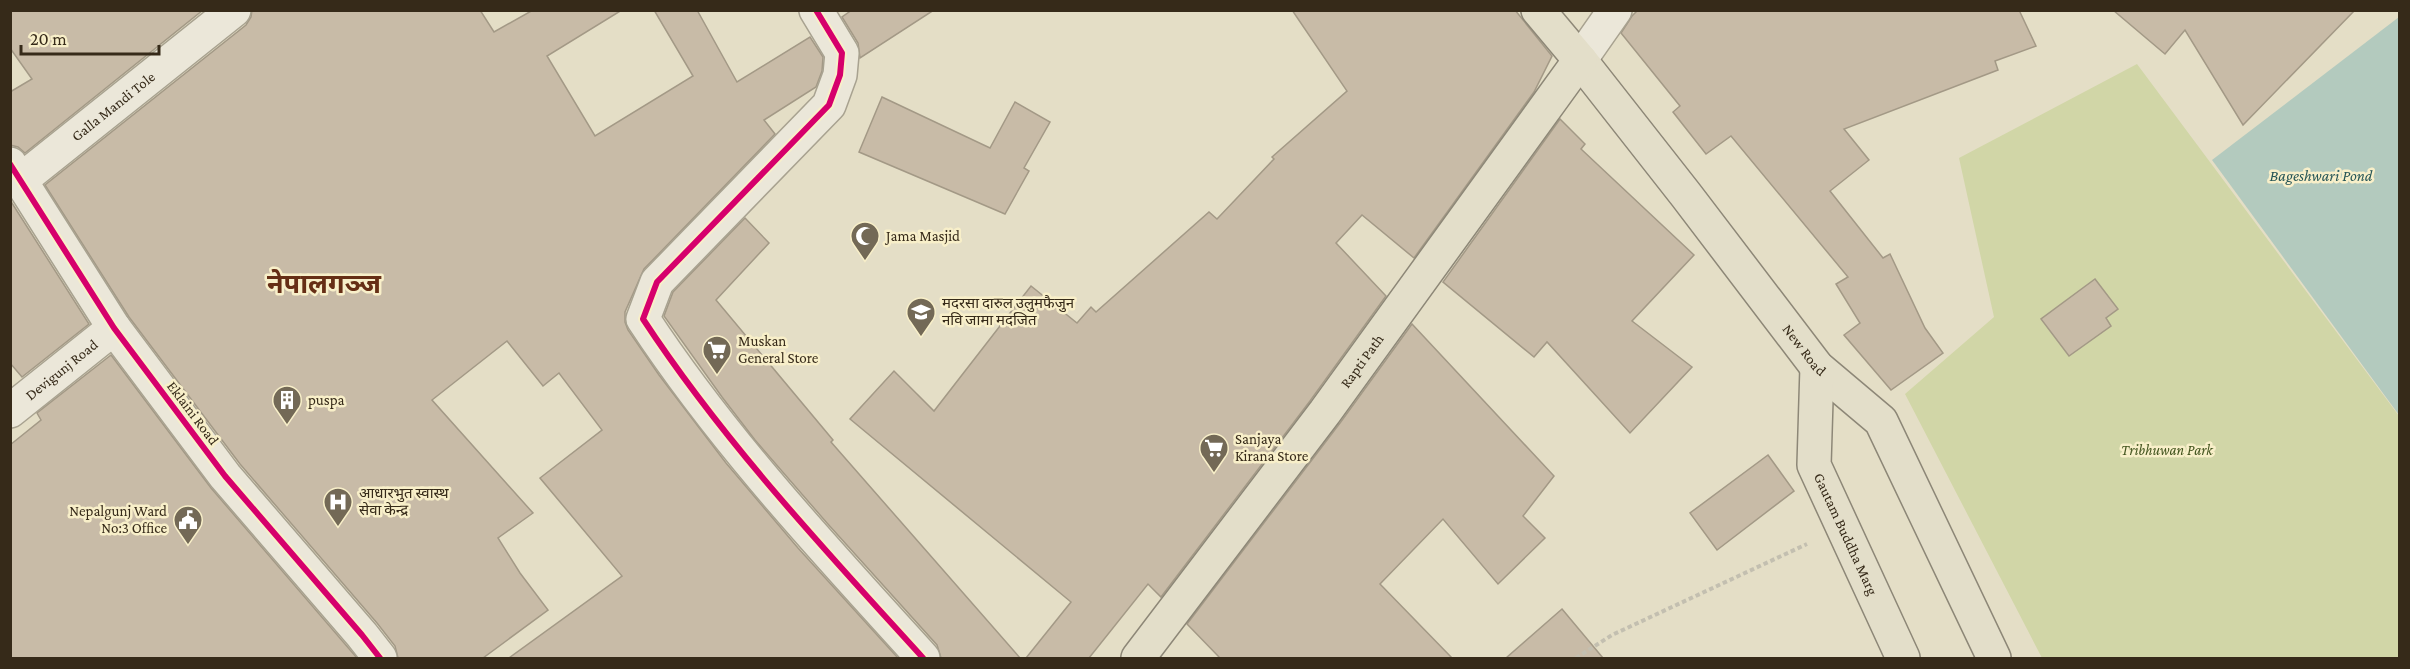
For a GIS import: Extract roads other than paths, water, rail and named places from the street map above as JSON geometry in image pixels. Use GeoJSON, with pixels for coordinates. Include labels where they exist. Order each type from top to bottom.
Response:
{"type":"FeatureCollection","features":[{"type":"Feature","properties":{"kind":"main road","name":"New Road"},"geometry":{"type":"LineString","coordinates":[[1538,10],[1686,195],[1816,367],[1881,421],[1994,658]]}},
{"type":"Feature","properties":{"kind":"main road","name":"Rapti Path"},"geometry":{"type":"LineString","coordinates":[[1138,658],[1325,412],[1580,60]]}},
{"type":"Feature","properties":{"kind":"main road","name":"Gautam Buddha Marg"},"geometry":{"type":"LineString","coordinates":[[1816,367],[1814,465],[1903,658]]}},
{"type":"Feature","properties":{"kind":"street","name":"Galla Mandi Tole"},"geometry":{"type":"LineString","coordinates":[[16,172],[234,10]]}},
{"type":"Feature","properties":{"kind":"street"},"geometry":{"type":"LineString","coordinates":[[816,10],[842,53],[840,75],[829,105],[657,282],[643,319],[665,353],[749,461],[923,658]]}},
{"type":"Feature","properties":{"kind":"street"},"geometry":{"type":"LineString","coordinates":[[1580,60],[1615,10]]}},
{"type":"Feature","properties":{"kind":"street","name":"Eklaini Road"},"geometry":{"type":"LineString","coordinates":[[16,172],[114,328],[225,476],[380,658]]}},
{"type":"Feature","properties":{"kind":"street","name":"Devigunj Road"},"geometry":{"type":"LineString","coordinates":[[10,411],[114,328]]}},
{"type":"Feature","properties":{"kind":"water","name":"Bageshwari Pond"},"geometry":{"type":"Polygon","coordinates":[[[2399,17],[2399,415],[2212,160],[2399,17]]]}},
{"type":"Feature","properties":{"kind":"place","name":"Jama Masjid"},"geometry":{"type":"Point","coordinates":[865,262]}},
{"type":"Feature","properties":{"kind":"place","name":"मदरसा दारुल उलुमफैजुन नवि जामा मदजित"},"geometry":{"type":"Point","coordinates":[921,338]}},
{"type":"Feature","properties":{"kind":"place","name":"Muskan General Store"},"geometry":{"type":"Point","coordinates":[717,376]}},
{"type":"Feature","properties":{"kind":"place","name":"puspa"},"geometry":{"type":"Point","coordinates":[287,426]}},
{"type":"Feature","properties":{"kind":"place","name":"Sanjaya Kirana Store"},"geometry":{"type":"Point","coordinates":[1214,474]}},
{"type":"Feature","properties":{"kind":"place","name":"आधारभुत स्वास्थ सेवा केन्द्र"},"geometry":{"type":"Point","coordinates":[338,528]}},
{"type":"Feature","properties":{"kind":"place","name":"Nepalgunj Ward No:3 Office"},"geometry":{"type":"Point","coordinates":[188,546]}},
{"type":"Feature","properties":{"kind":"district","name":"नेपालगञ्ज"},"geometry":{"type":"Point","coordinates":[324,284]}},
{"type":"Feature","properties":{"kind":"park label","name":"Tribhuwan Park"},"geometry":{"type":"Point","coordinates":[2167,450]}}]}
